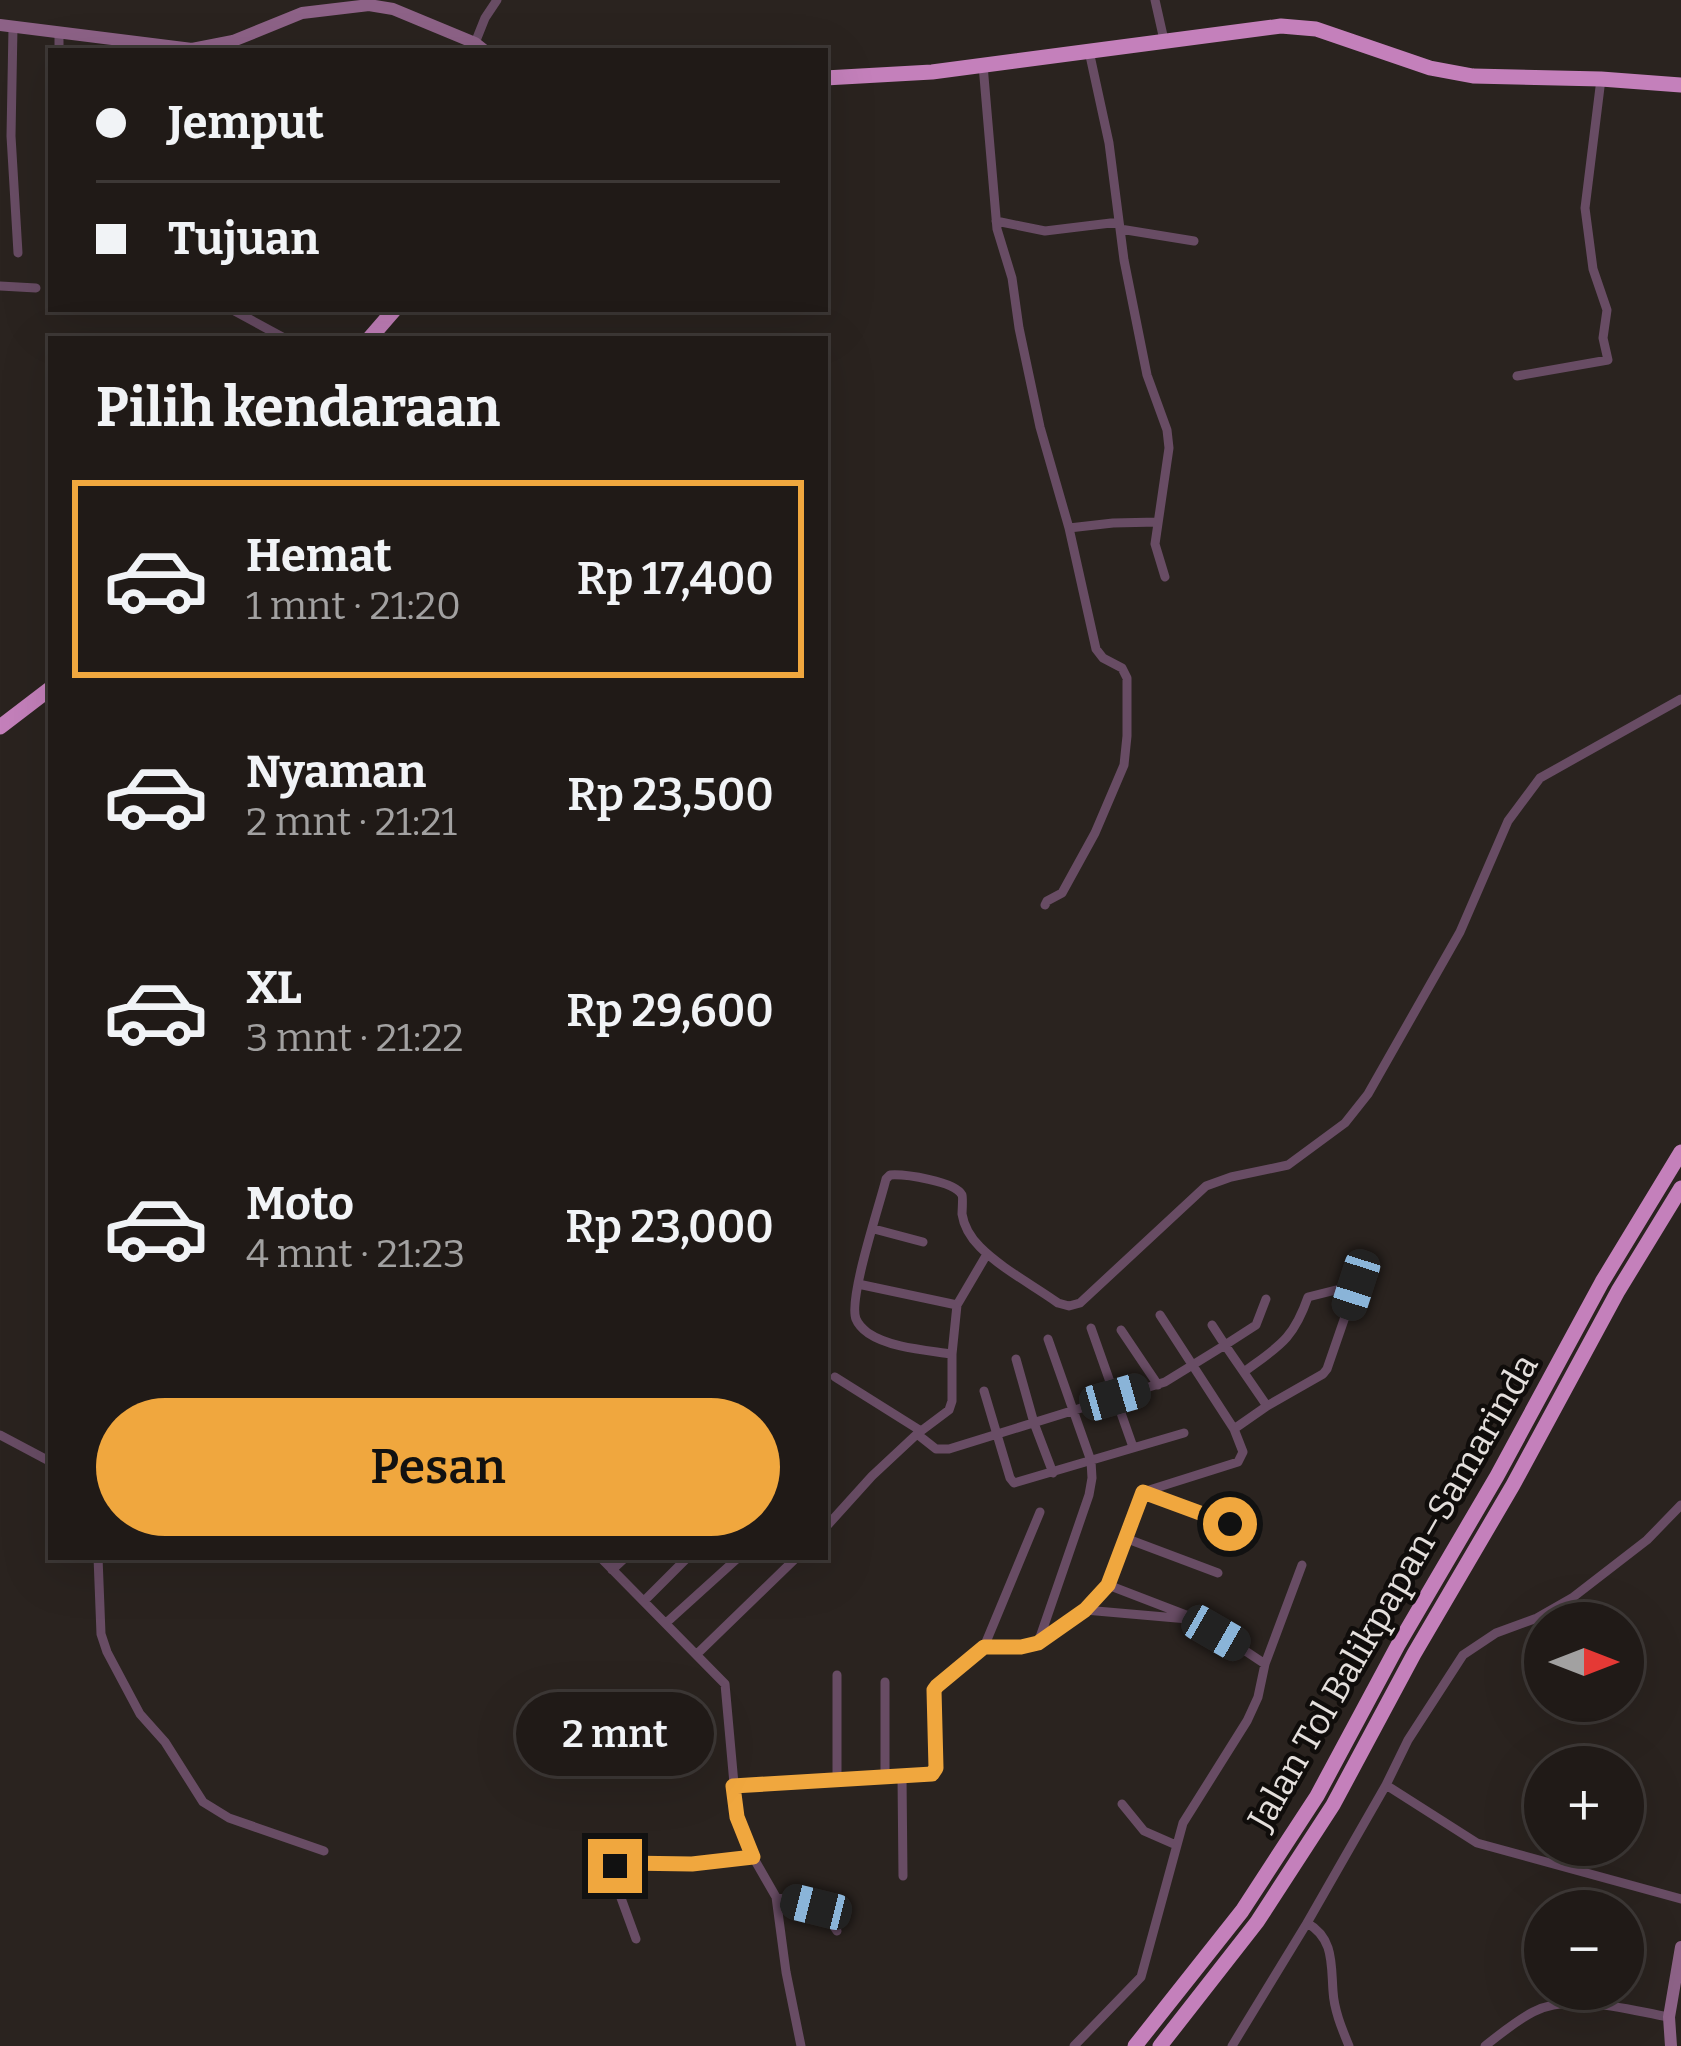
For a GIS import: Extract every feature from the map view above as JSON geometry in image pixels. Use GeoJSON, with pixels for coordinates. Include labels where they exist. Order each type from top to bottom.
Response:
{"type":"FeatureCollection","features":[{"type":"Feature","properties":{"kind":"highway"},"geometry":{"type":"LineString","coordinates":[[828,78],[886,76],[1258,28],[1302,27],[1352,39],[1430,68],[1473,76],[1681,85]]}},
{"type":"Feature","properties":{"kind":"highway"},"geometry":{"type":"LineString","coordinates":[[372,336],[392,312]]}},
{"type":"Feature","properties":{"kind":"highway"},"geometry":{"type":"LineString","coordinates":[[0,727],[48,690]]}},
{"type":"Feature","properties":{"kind":"highway","name":"Jalan Tol Balikpapan–Samarinda"},"geometry":{"type":"LineString","coordinates":[[1135,2046],[1242,1911],[1317,1796],[1602,1282],[1681,1152]]}},
{"type":"Feature","properties":{"kind":"highway","name":"Jalan Tol Balikpapan–Samarinda"},"geometry":{"type":"LineString","coordinates":[[1160,2046],[1257,1922],[1333,1805],[1618,1291],[1681,1188]]}},
{"type":"Feature","properties":{"kind":"street"},"geometry":{"type":"LineString","coordinates":[[201,48],[234,46],[292,16],[347,3],[393,9],[480,47],[485,18],[497,0]]}},
{"type":"Feature","properties":{"kind":"street"},"geometry":{"type":"LineString","coordinates":[[1155,0],[1164,40]]}},
{"type":"Feature","properties":{"kind":"street"},"geometry":{"type":"LineString","coordinates":[[18,253],[6,26],[177,48]]}},
{"type":"Feature","properties":{"kind":"street"},"geometry":{"type":"LineString","coordinates":[[58,48],[59,32]]}},
{"type":"Feature","properties":{"kind":"street"},"geometry":{"type":"LineString","coordinates":[[1089,51],[1147,375],[1168,440],[1155,544],[1165,577]]}},
{"type":"Feature","properties":{"kind":"street"},"geometry":{"type":"LineString","coordinates":[[983,65],[996,221],[1012,278],[1040,427],[1096,649],[1102,658],[1122,668],[1127,678],[1124,765],[1062,893],[1045,905]]}},
{"type":"Feature","properties":{"kind":"street"},"geometry":{"type":"LineString","coordinates":[[1517,376],[1608,360],[1607,310],[1593,269],[1585,208],[1600,79]]}},
{"type":"Feature","properties":{"kind":"street"},"geometry":{"type":"LineString","coordinates":[[996,221],[1045,231],[1119,225],[1194,241]]}},
{"type":"Feature","properties":{"kind":"street"},"geometry":{"type":"LineString","coordinates":[[0,286],[36,288]]}},
{"type":"Feature","properties":{"kind":"street"},"geometry":{"type":"LineString","coordinates":[[236,312],[280,336]]}},
{"type":"Feature","properties":{"kind":"street"},"geometry":{"type":"LineString","coordinates":[[1069,528],[1158,522]]}},
{"type":"Feature","properties":{"kind":"street"},"geometry":{"type":"LineString","coordinates":[[952,1354],[890,1342],[865,1331],[856,1321],[858,1284],[886,1178],[903,1174],[945,1184],[960,1193],[966,1229],[987,1254],[1058,1303],[1080,1304],[1206,1186],[1288,1165],[1346,1123],[1368,1094],[1460,932],[1508,821],[1540,778],[1681,699]]}},
{"type":"Feature","properties":{"kind":"street"},"geometry":{"type":"LineString","coordinates":[[874,1229],[923,1242]]}},
{"type":"Feature","properties":{"kind":"street"},"geometry":{"type":"LineString","coordinates":[[828,1525],[952,1401],[957,1305],[987,1254]]}},
{"type":"Feature","properties":{"kind":"street"},"geometry":{"type":"LineString","coordinates":[[858,1284],[957,1305]]}},
{"type":"Feature","properties":{"kind":"street"},"geometry":{"type":"LineString","coordinates":[[1234,1430],[1323,1374],[1356,1285],[1308,1297],[1288,1338],[1244,1372]]}},
{"type":"Feature","properties":{"kind":"street"},"geometry":{"type":"LineString","coordinates":[[836,1377],[939,1450],[1174,1378],[1256,1325],[1266,1299]]}},
{"type":"Feature","properties":{"kind":"street"},"geometry":{"type":"LineString","coordinates":[[1143,1492],[1238,1462],[1243,1452],[1234,1430],[1160,1316]]}},
{"type":"Feature","properties":{"kind":"street"},"geometry":{"type":"LineString","coordinates":[[1211,1324],[1268,1406]]}},
{"type":"Feature","properties":{"kind":"street"},"geometry":{"type":"LineString","coordinates":[[1091,1328],[1133,1447]]}},
{"type":"Feature","properties":{"kind":"street"},"geometry":{"type":"LineString","coordinates":[[1121,1330],[1158,1385]]}},
{"type":"Feature","properties":{"kind":"street"},"geometry":{"type":"LineString","coordinates":[[1038,1643],[1092,1478],[1048,1339]]}},
{"type":"Feature","properties":{"kind":"street"},"geometry":{"type":"LineString","coordinates":[[1016,1359],[1053,1473]]}},
{"type":"Feature","properties":{"kind":"street"},"geometry":{"type":"LineString","coordinates":[[984,1391],[1014,1484],[1184,1433]]}},
{"type":"Feature","properties":{"kind":"street"},"geometry":{"type":"LineString","coordinates":[[0,1435],[48,1460]]}},
{"type":"Feature","properties":{"kind":"street"},"geometry":{"type":"LineString","coordinates":[[1143,1492],[1230,1524]]}},
{"type":"Feature","properties":{"kind":"street"},"geometry":{"type":"LineString","coordinates":[[984,1647],[1038,1643],[1085,1610],[1108,1585],[1143,1492]]}},
{"type":"Feature","properties":{"kind":"street"},"geometry":{"type":"LineString","coordinates":[[1232,2046],[1307,1923],[1408,1740],[1463,1655],[1496,1633],[1572,1598],[1647,1540],[1681,1504]]}},
{"type":"Feature","properties":{"kind":"street"},"geometry":{"type":"LineString","coordinates":[[733,1786],[935,1771],[934,1690],[984,1647],[1040,1512]]}},
{"type":"Feature","properties":{"kind":"street"},"geometry":{"type":"LineString","coordinates":[[1125,1538],[1218,1573]]}},
{"type":"Feature","properties":{"kind":"street"},"geometry":{"type":"LineString","coordinates":[[98,1560],[101,1634],[107,1652],[140,1714],[165,1742],[203,1802],[229,1818],[324,1851]]}},
{"type":"Feature","properties":{"kind":"street"},"geometry":{"type":"LineString","coordinates":[[603,1560],[723,1680],[737,1817],[776,1898],[801,2046]]}},
{"type":"Feature","properties":{"kind":"street"},"geometry":{"type":"LineString","coordinates":[[612,1570],[623,1560]]}},
{"type":"Feature","properties":{"kind":"street"},"geometry":{"type":"LineString","coordinates":[[644,1600],[685,1560]]}},
{"type":"Feature","properties":{"kind":"street"},"geometry":{"type":"LineString","coordinates":[[666,1623],[736,1560]]}},
{"type":"Feature","properties":{"kind":"street"},"geometry":{"type":"LineString","coordinates":[[698,1653],[794,1560]]}},
{"type":"Feature","properties":{"kind":"street"},"geometry":{"type":"LineString","coordinates":[[1074,2046],[1144,1970],[1183,1823],[1247,1721],[1302,1565]]}},
{"type":"Feature","properties":{"kind":"street"},"geometry":{"type":"LineString","coordinates":[[1108,1585],[1199,1620],[1265,1664]]}},
{"type":"Feature","properties":{"kind":"street"},"geometry":{"type":"LineString","coordinates":[[1085,1610],[1199,1620]]}},
{"type":"Feature","properties":{"kind":"street"},"geometry":{"type":"LineString","coordinates":[[837,1675],[838,1780]]}},
{"type":"Feature","properties":{"kind":"street"},"geometry":{"type":"LineString","coordinates":[[885,1682],[885,1777]]}},
{"type":"Feature","properties":{"kind":"street"},"geometry":{"type":"LineString","coordinates":[[902,1776],[903,1876]]}},
{"type":"Feature","properties":{"kind":"street"},"geometry":{"type":"LineString","coordinates":[[1386,1785],[1477,1843],[1681,1898]]}},
{"type":"Feature","properties":{"kind":"street"},"geometry":{"type":"LineString","coordinates":[[1122,1804],[1144,1831],[1176,1845]]}},
{"type":"Feature","properties":{"kind":"street"},"geometry":{"type":"LineString","coordinates":[[636,1939],[613,1876],[615,1866],[753,1857]]}},
{"type":"Feature","properties":{"kind":"street"},"geometry":{"type":"LineString","coordinates":[[776,1898],[824,1911],[837,1931]]}},
{"type":"Feature","properties":{"kind":"street"},"geometry":{"type":"LineString","coordinates":[[1307,1923],[1332,1955],[1333,1993],[1349,2046]]}},
{"type":"Feature","properties":{"kind":"street"},"geometry":{"type":"LineString","coordinates":[[1670,2046],[1669,2017],[1681,1947]]}},
{"type":"Feature","properties":{"kind":"street"},"geometry":{"type":"LineString","coordinates":[[1485,2046],[1529,2014],[1552,2005],[1607,2007],[1669,2017]]}},
{"type":"Feature","properties":{"kind":"route"},"geometry":{"type":"LineString","coordinates":[[615,1866],[753,1857],[737,1817],[733,1786],[932,1774],[936,1768],[934,1690],[984,1647],[1038,1643],[1085,1610],[1108,1585],[1143,1492],[1230,1524]]}}]}
